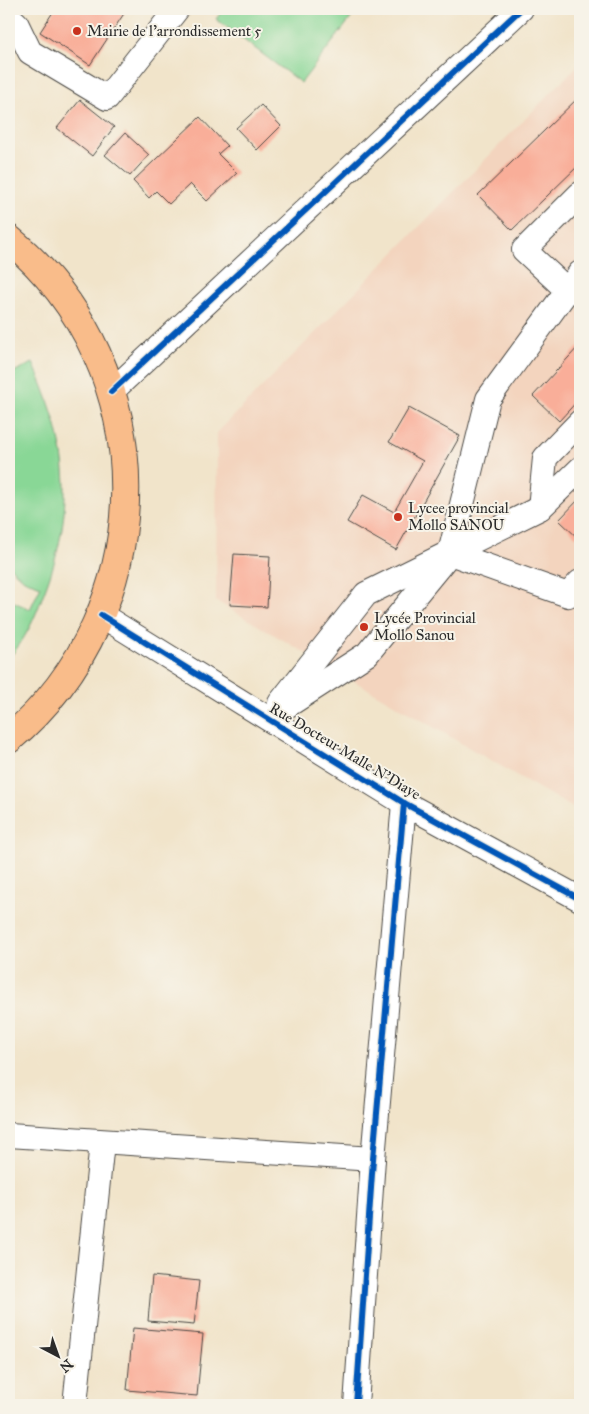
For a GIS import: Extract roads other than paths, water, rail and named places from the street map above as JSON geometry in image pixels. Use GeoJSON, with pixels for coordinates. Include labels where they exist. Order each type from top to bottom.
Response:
{"type":"FeatureCollection","features":[{"type":"Feature","properties":{"kind":"main road"},"geometry":{"type":"LineString","coordinates":[[9,239],[48,277],[69,305],[91,343],[111,392],[123,443],[126,496],[120,550],[101,615],[85,646],[61,684],[32,718],[9,739]]}},
{"type":"Feature","properties":{"kind":"street"},"geometry":{"type":"LineString","coordinates":[[17,16],[30,52],[107,98],[177,9]]}},
{"type":"Feature","properties":{"kind":"street"},"geometry":{"type":"LineString","coordinates":[[111,392],[520,9]]}},
{"type":"Feature","properties":{"kind":"street"},"geometry":{"type":"LineString","coordinates":[[268,718],[367,654],[450,553],[488,399],[574,282],[524,250],[580,194]]}},
{"type":"Feature","properties":{"kind":"street"},"geometry":{"type":"LineString","coordinates":[[540,508],[545,458],[580,422]]}},
{"type":"Feature","properties":{"kind":"street"},"geometry":{"type":"LineString","coordinates":[[268,718],[366,594],[540,508],[580,469]]}},
{"type":"Feature","properties":{"kind":"street"},"geometry":{"type":"LineString","coordinates":[[450,553],[576,592]]}},
{"type":"Feature","properties":{"kind":"street","name":"Rue Docteur Malle N'Diaye"},"geometry":{"type":"LineString","coordinates":[[101,615],[404,803],[580,900]]}},
{"type":"Feature","properties":{"kind":"street"},"geometry":{"type":"LineString","coordinates":[[356,1405],[373,1159],[404,803]]}},
{"type":"Feature","properties":{"kind":"street"},"geometry":{"type":"LineString","coordinates":[[9,1135],[373,1159]]}},
{"type":"Feature","properties":{"kind":"street"},"geometry":{"type":"LineString","coordinates":[[75,1405],[102,1142]]}},
{"type":"Feature","properties":{"kind":"place","name":"Mairie de l'arrondissement 5"},"geometry":{"type":"Point","coordinates":[77,31]}},
{"type":"Feature","properties":{"kind":"place","name":"Lycee provincial Mollo SANOU"},"geometry":{"type":"Point","coordinates":[398,517]}},
{"type":"Feature","properties":{"kind":"place","name":"Lycée Provincial Mollo Sanou"},"geometry":{"type":"Point","coordinates":[364,627]}}]}
